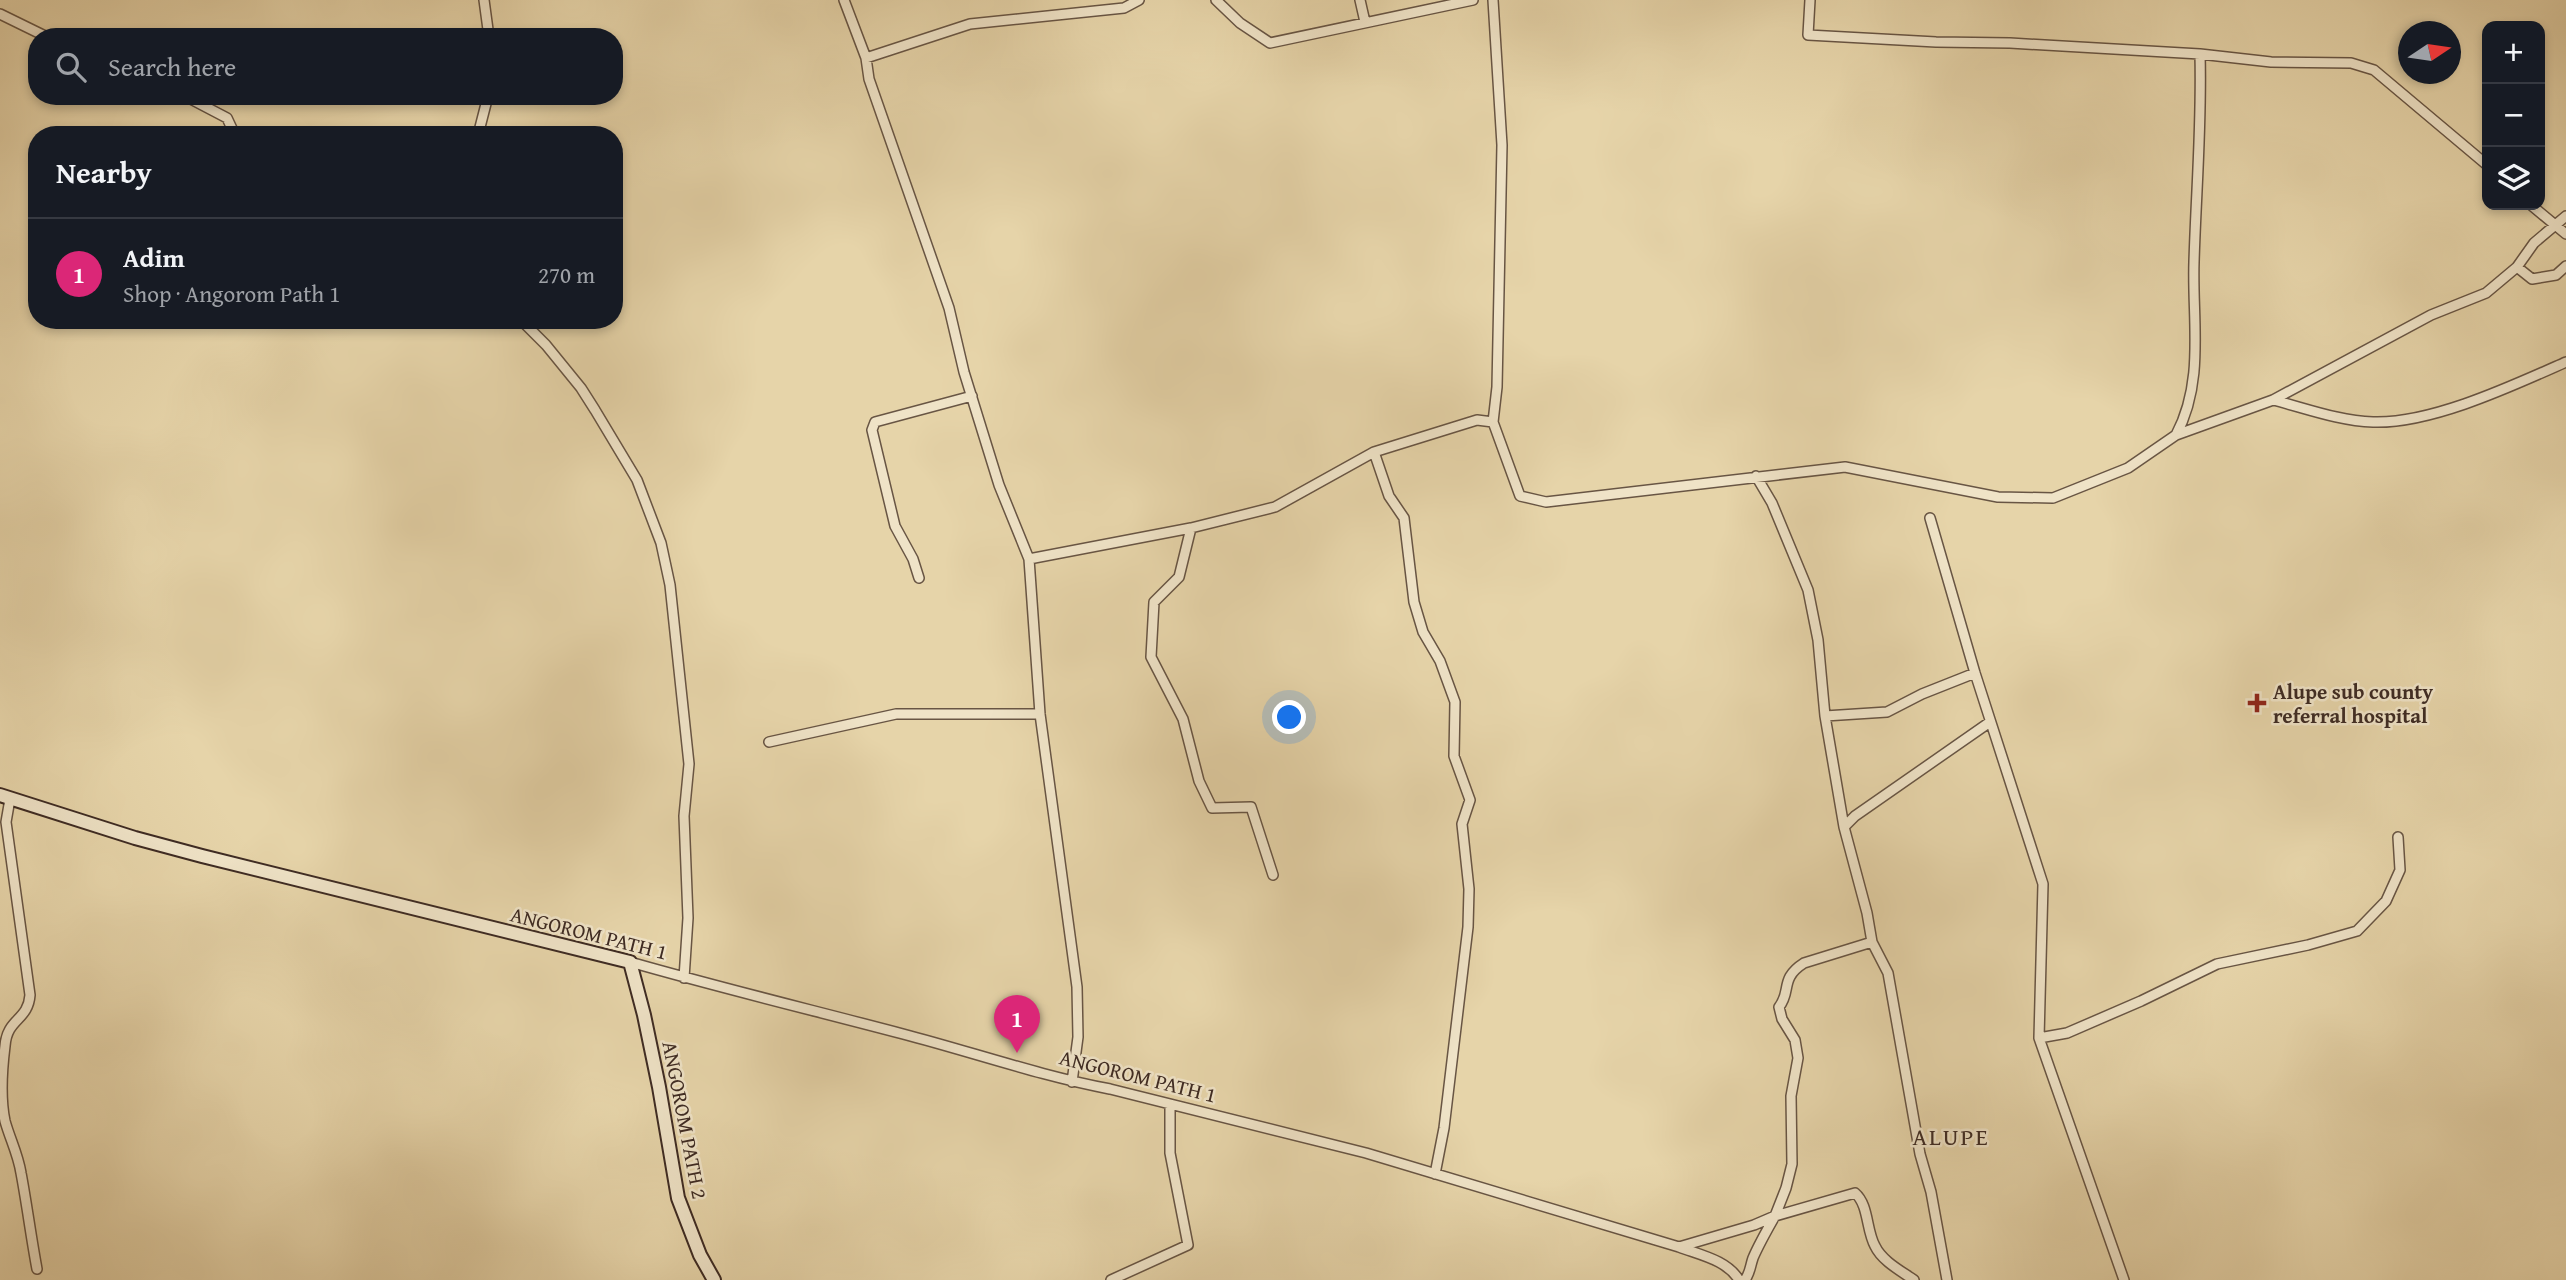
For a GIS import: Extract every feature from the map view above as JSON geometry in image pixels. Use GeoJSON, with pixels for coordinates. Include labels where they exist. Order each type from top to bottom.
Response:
{"type":"FeatureCollection","features":[{"type":"Feature","properties":{"kind":"street"},"geometry":{"type":"LineString","coordinates":[[484,0],[488,28]]}},
{"type":"Feature","properties":{"kind":"street"},"geometry":{"type":"LineString","coordinates":[[844,0],[866,58],[869,79],[948,308],[964,372],[999,485],[1029,559],[1040,714],[1077,987],[1078,1037],[1072,1082]]}},
{"type":"Feature","properties":{"kind":"street"},"geometry":{"type":"LineString","coordinates":[[866,58],[970,24],[1124,8],[1139,0]]}},
{"type":"Feature","properties":{"kind":"street"},"geometry":{"type":"LineString","coordinates":[[1216,0],[1240,23],[1270,43],[1473,0]]}},
{"type":"Feature","properties":{"kind":"street"},"geometry":{"type":"LineString","coordinates":[[1360,0],[1366,22]]}},
{"type":"Feature","properties":{"kind":"street"},"geometry":{"type":"LineString","coordinates":[[1493,0],[1502,145],[1497,387],[1493,422],[1520,496],[1546,502],[1845,467],[1998,496],[2053,498],[2127,468],[2176,435],[2273,400],[2431,314],[2486,293],[2517,267],[2534,243],[2566,216]]}},
{"type":"Feature","properties":{"kind":"street"},"geometry":{"type":"LineString","coordinates":[[1810,0],[1808,35],[2200,54],[2271,62],[2351,63],[2374,69],[2482,161]]}},
{"type":"Feature","properties":{"kind":"street"},"geometry":{"type":"LineString","coordinates":[[0,14],[29,28]]}},
{"type":"Feature","properties":{"kind":"street"},"geometry":{"type":"LineString","coordinates":[[2176,435],[2188,410],[2195,367],[2193,293],[2202,103],[2200,54]]}},
{"type":"Feature","properties":{"kind":"street"},"geometry":{"type":"LineString","coordinates":[[203,105],[228,118],[231,126]]}},
{"type":"Feature","properties":{"kind":"street"},"geometry":{"type":"LineString","coordinates":[[480,126],[486,105]]}},
{"type":"Feature","properties":{"kind":"street"},"geometry":{"type":"LineString","coordinates":[[2537,210],[2566,234]]}},
{"type":"Feature","properties":{"kind":"street"},"geometry":{"type":"LineString","coordinates":[[2517,267],[2532,279],[2556,275],[2566,266]]}},
{"type":"Feature","properties":{"kind":"street"},"geometry":{"type":"LineString","coordinates":[[530,329],[546,345],[588,399],[637,480],[662,543],[670,585],[689,764],[684,816],[688,918],[684,978]]}},
{"type":"Feature","properties":{"kind":"street"},"geometry":{"type":"LineString","coordinates":[[2273,400],[2337,417],[2372,422],[2415,419],[2515,385],[2566,362]]}},
{"type":"Feature","properties":{"kind":"street"},"geometry":{"type":"LineString","coordinates":[[919,578],[913,559],[895,526],[872,430],[875,422],[972,396]]}},
{"type":"Feature","properties":{"kind":"street"},"geometry":{"type":"LineString","coordinates":[[1029,559],[1191,528],[1275,507],[1374,452],[1476,420],[1493,422]]}},
{"type":"Feature","properties":{"kind":"street"},"geometry":{"type":"LineString","coordinates":[[1374,452],[1390,496],[1404,518],[1414,602],[1423,632],[1440,662],[1455,702],[1454,756],[1470,800],[1462,824],[1469,889],[1468,927],[1444,1128],[1435,1174]]}},
{"type":"Feature","properties":{"kind":"street"},"geometry":{"type":"LineString","coordinates":[[1756,476],[1772,503],[1808,590],[1818,640],[1825,716],[1843,827],[1867,913],[1872,942],[1888,974],[1918,1142],[1931,1192],[1947,1280]]}},
{"type":"Feature","properties":{"kind":"street"},"geometry":{"type":"LineString","coordinates":[[1930,518],[1990,722],[2043,884],[2039,1038],[2124,1280]]}},
{"type":"Feature","properties":{"kind":"street"},"geometry":{"type":"LineString","coordinates":[[1191,528],[1179,577],[1154,602],[1151,657],[1183,719],[1199,781],[1212,808],[1251,807],[1273,875]]}},
{"type":"Feature","properties":{"kind":"street"},"geometry":{"type":"LineString","coordinates":[[1825,716],[1887,712],[1922,694],[1975,673]]}},
{"type":"Feature","properties":{"kind":"street"},"geometry":{"type":"LineString","coordinates":[[769,741],[896,714],[1040,714]]}},
{"type":"Feature","properties":{"kind":"street"},"geometry":{"type":"LineString","coordinates":[[1843,827],[1990,722]]}},
{"type":"Feature","properties":{"kind":"street"},"geometry":{"type":"LineString","coordinates":[[5,797],[6,822],[30,995],[27,1012],[12,1024],[7,1035],[1,1092],[5,1120],[22,1174],[37,1269]]}},
{"type":"Feature","properties":{"kind":"street","name":"ANGOROM PATH 1"},"geometry":{"type":"LineString","coordinates":[[5,797],[149,842],[796,1005],[1030,1068],[1072,1082],[1366,1153],[1679,1247],[1728,1267],[1739,1280]]}},
{"type":"Feature","properties":{"kind":"street"},"geometry":{"type":"LineString","coordinates":[[2039,1038],[2067,1033],[2217,964],[2308,945],[2357,931],[2386,901],[2400,870],[2398,837]]}},
{"type":"Feature","properties":{"kind":"street"},"geometry":{"type":"LineString","coordinates":[[1745,1280],[1786,1188],[1792,1164],[1791,1096],[1798,1058],[1795,1040],[1782,1019],[1779,1007],[1784,1000],[1786,984],[1794,969],[1804,962],[1872,942]]}},
{"type":"Feature","properties":{"kind":"street","name":"ANGOROM PATH 2"},"geometry":{"type":"LineString","coordinates":[[630,962],[659,1087],[678,1198],[700,1255],[715,1280]]}},
{"type":"Feature","properties":{"kind":"street"},"geometry":{"type":"LineString","coordinates":[[1111,1280],[1188,1245],[1170,1153],[1170,1104]]}},
{"type":"Feature","properties":{"kind":"street"},"geometry":{"type":"LineString","coordinates":[[1679,1247],[1855,1193],[1863,1205],[1877,1251],[1914,1280]]}},
{"type":"Feature","properties":{"kind":"place","name":"Alupe sub county referral hospital"},"geometry":{"type":"Point","coordinates":[2257,703]}},
{"type":"Feature","properties":{"kind":"place","name":"Adim"},"geometry":{"type":"Point","coordinates":[1017,1053]}},
{"type":"Feature","properties":{"kind":"district","name":"ALUPE"},"geometry":{"type":"Point","coordinates":[1951,1136]}}]}
